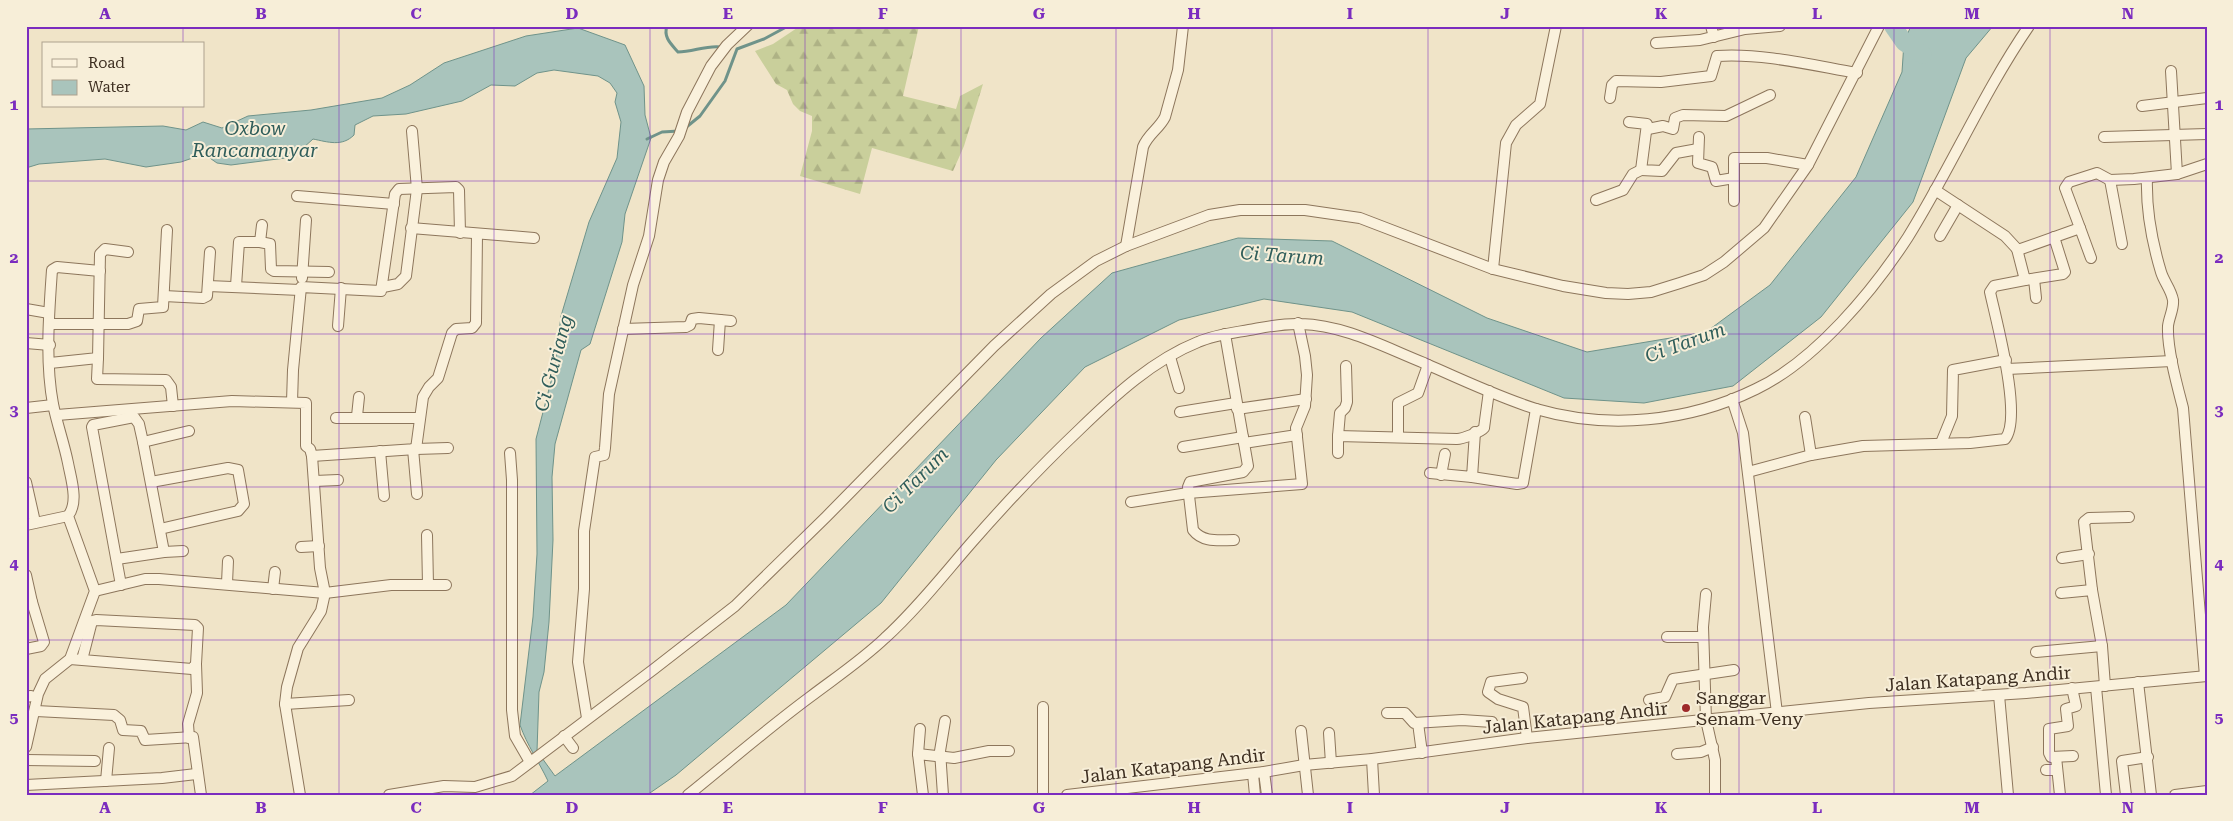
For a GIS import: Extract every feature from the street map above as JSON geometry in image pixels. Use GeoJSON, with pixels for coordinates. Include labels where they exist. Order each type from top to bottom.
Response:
{"type":"FeatureCollection","features":[{"type":"Feature","properties":{"kind":"street"},"geometry":{"type":"LineString","coordinates":[[587,718],[578,662],[584,589],[584,531],[595,456],[604,455],[609,394],[622,329],[648,236],[658,180],[670,149],[679,136],[711,66],[724,48],[747,26]]}},
{"type":"Feature","properties":{"kind":"street"},"geometry":{"type":"LineString","coordinates":[[1126,246],[1143,147],[1146,139],[1161,125],[1165,118],[1178,70],[1183,26]]}},
{"type":"Feature","properties":{"kind":"street"},"geometry":{"type":"LineString","coordinates":[[1493,268],[1506,143],[1516,125],[1540,104],[1556,26]]}},
{"type":"Feature","properties":{"kind":"street"},"geometry":{"type":"LineString","coordinates":[[1656,43],[1700,40],[1712,32],[1776,26]]}},
{"type":"Feature","properties":{"kind":"street"},"geometry":{"type":"LineString","coordinates":[[389,795],[444,786],[476,791],[512,776],[735,606],[833,510],[994,346],[1050,294],[1096,261],[1126,246],[1209,215],[1240,210],[1305,210],[1360,218],[1493,268],[1563,286],[1606,293],[1651,292],[1704,275],[1724,262],[1764,228],[1808,165],[1879,26]]}},
{"type":"Feature","properties":{"kind":"street"},"geometry":{"type":"LineString","coordinates":[[688,795],[885,638],[925,597],[1021,487],[1127,386],[1170,357],[1199,342],[1225,334],[1298,324],[1340,330],[1536,409],[1596,419],[1647,420],[1693,411],[1732,399],[1759,388],[1790,368],[1823,340],[1882,274],[1908,237],[2004,63],[2028,26]]}},
{"type":"Feature","properties":{"kind":"street"},"geometry":{"type":"LineString","coordinates":[[1610,98],[1612,84],[1616,81],[1661,82],[1711,76],[1716,56],[1732,55],[1768,58],[1857,72]]}},
{"type":"Feature","properties":{"kind":"street"},"geometry":{"type":"LineString","coordinates":[[2171,71],[2177,174]]}},
{"type":"Feature","properties":{"kind":"street"},"geometry":{"type":"LineString","coordinates":[[1648,129],[1663,126],[1673,129],[1675,118],[1683,115],[1726,116],[1770,95]]}},
{"type":"Feature","properties":{"kind":"street"},"geometry":{"type":"LineString","coordinates":[[2142,106],[2173,104],[2207,98]]}},
{"type":"Feature","properties":{"kind":"street"},"geometry":{"type":"LineString","coordinates":[[1629,122],[1647,124],[1648,129],[1640,170]]}},
{"type":"Feature","properties":{"kind":"street"},"geometry":{"type":"LineString","coordinates":[[382,287],[398,284],[406,276],[417,189],[412,131]]}},
{"type":"Feature","properties":{"kind":"street"},"geometry":{"type":"LineString","coordinates":[[2104,137],[2207,134]]}},
{"type":"Feature","properties":{"kind":"street"},"geometry":{"type":"LineString","coordinates":[[1699,137],[1698,163],[1712,167],[1715,181],[1734,178]]}},
{"type":"Feature","properties":{"kind":"street"},"geometry":{"type":"LineString","coordinates":[[1596,200],[1624,190],[1633,174],[1640,170],[1662,171],[1676,153],[1698,149]]}},
{"type":"Feature","properties":{"kind":"street"},"geometry":{"type":"LineString","coordinates":[[1734,201],[1733,160],[1735,158],[1767,158],[1808,165]]}},
{"type":"Feature","properties":{"kind":"street"},"geometry":{"type":"LineString","coordinates":[[2091,258],[2065,188],[2066,184],[2096,174],[2110,180],[2177,174],[2207,164]]}},
{"type":"Feature","properties":{"kind":"street"},"geometry":{"type":"LineString","coordinates":[[2147,178],[2148,205],[2157,253],[2162,273],[2171,291],[2173,302],[2168,327],[2172,361],[2183,408],[2189,495],[2202,571],[2206,676]]}},
{"type":"Feature","properties":{"kind":"street"},"geometry":{"type":"LineString","coordinates":[[2110,180],[2122,244]]}},
{"type":"Feature","properties":{"kind":"street"},"geometry":{"type":"LineString","coordinates":[[208,286],[341,288],[381,291],[394,204],[399,189],[453,186],[459,190],[460,233]]}},
{"type":"Feature","properties":{"kind":"street"},"geometry":{"type":"LineString","coordinates":[[1935,190],[2005,236],[2016,249],[2030,279],[2036,298]]}},
{"type":"Feature","properties":{"kind":"street"},"geometry":{"type":"LineString","coordinates":[[297,196],[394,204]]}},
{"type":"Feature","properties":{"kind":"street"},"geometry":{"type":"LineString","coordinates":[[1940,236],[1958,205]]}},
{"type":"Feature","properties":{"kind":"street"},"geometry":{"type":"LineString","coordinates":[[292,402],[306,220]]}},
{"type":"Feature","properties":{"kind":"street"},"geometry":{"type":"LineString","coordinates":[[260,242],[262,225]]}},
{"type":"Feature","properties":{"kind":"street"},"geometry":{"type":"LineString","coordinates":[[411,228],[534,238]]}},
{"type":"Feature","properties":{"kind":"street"},"geometry":{"type":"LineString","coordinates":[[2016,249],[2080,228]]}},
{"type":"Feature","properties":{"kind":"street"},"geometry":{"type":"LineString","coordinates":[[49,324],[128,324],[135,322],[138,309],[162,308],[167,230]]}},
{"type":"Feature","properties":{"kind":"street"},"geometry":{"type":"LineString","coordinates":[[417,494],[415,449],[423,397],[438,378],[452,332],[456,329],[471,328],[475,325],[477,234]]}},
{"type":"Feature","properties":{"kind":"street"},"geometry":{"type":"LineString","coordinates":[[1748,472],[1810,455],[1863,446],[1988,442],[2005,439],[2011,428],[2006,365],[1990,290],[1994,286],[2065,274],[2054,237]]}},
{"type":"Feature","properties":{"kind":"street"},"geometry":{"type":"LineString","coordinates":[[236,286],[239,242],[270,244],[272,270],[329,272]]}},
{"type":"Feature","properties":{"kind":"street"},"geometry":{"type":"LineString","coordinates":[[128,252],[102,250],[97,379],[166,380],[171,387],[173,406]]}},
{"type":"Feature","properties":{"kind":"street"},"geometry":{"type":"LineString","coordinates":[[164,296],[203,298],[207,296],[210,252]]}},
{"type":"Feature","properties":{"kind":"street"},"geometry":{"type":"LineString","coordinates":[[26,747],[36,711],[38,694],[45,679],[70,659],[95,591],[68,516],[72,509],[73,490],[57,415],[53,405],[49,312],[53,269],[100,272]]}},
{"type":"Feature","properties":{"kind":"street"},"geometry":{"type":"LineString","coordinates":[[338,326],[341,288]]}},
{"type":"Feature","properties":{"kind":"street"},"geometry":{"type":"LineString","coordinates":[[26,309],[49,312]]}},
{"type":"Feature","properties":{"kind":"street"},"geometry":{"type":"LineString","coordinates":[[622,329],[686,327],[689,326],[692,319],[699,318],[725,320],[718,350]]}},
{"type":"Feature","properties":{"kind":"street"},"geometry":{"type":"LineString","coordinates":[[1130,502],[1188,493],[1302,484],[1297,435],[1298,422],[1306,399],[1305,356],[1298,324]]}},
{"type":"Feature","properties":{"kind":"street"},"geometry":{"type":"LineString","coordinates":[[1225,334],[1243,440],[1246,470],[1236,474],[1190,482],[1188,493],[1193,530],[1196,534],[1206,539],[1234,540]]}},
{"type":"Feature","properties":{"kind":"street"},"geometry":{"type":"LineString","coordinates":[[26,343],[50,345]]}},
{"type":"Feature","properties":{"kind":"street"},"geometry":{"type":"LineString","coordinates":[[1170,357],[1178,388]]}},
{"type":"Feature","properties":{"kind":"street"},"geometry":{"type":"LineString","coordinates":[[50,363],[98,358]]}},
{"type":"Feature","properties":{"kind":"street"},"geometry":{"type":"LineString","coordinates":[[1942,443],[1952,416],[1954,370],[2006,365],[2172,361]]}},
{"type":"Feature","properties":{"kind":"street"},"geometry":{"type":"LineString","coordinates":[[1398,437],[1398,403],[1418,393],[1428,365]]}},
{"type":"Feature","properties":{"kind":"street"},"geometry":{"type":"LineString","coordinates":[[1338,453],[1340,413],[1346,408],[1347,402],[1346,366]]}},
{"type":"Feature","properties":{"kind":"street"},"geometry":{"type":"LineString","coordinates":[[1338,436],[1464,438],[1475,432],[1482,431],[1484,428],[1489,391]]}},
{"type":"Feature","properties":{"kind":"street"},"geometry":{"type":"LineString","coordinates":[[357,416],[359,397]]}},
{"type":"Feature","properties":{"kind":"street"},"geometry":{"type":"LineString","coordinates":[[1180,412],[1306,399]]}},
{"type":"Feature","properties":{"kind":"street"},"geometry":{"type":"LineString","coordinates":[[1732,399],[1743,433],[1778,713]]}},
{"type":"Feature","properties":{"kind":"street"},"geometry":{"type":"LineString","coordinates":[[57,415],[232,400],[306,403],[306,446],[310,449],[312,456],[319,546],[325,593],[321,611],[298,648],[287,687],[285,704],[300,795]]}},
{"type":"Feature","properties":{"kind":"street"},"geometry":{"type":"LineString","coordinates":[[26,408],[53,405]]}},
{"type":"Feature","properties":{"kind":"street"},"geometry":{"type":"LineString","coordinates":[[1430,474],[1472,477],[1517,484],[1523,482],[1536,409]]}},
{"type":"Feature","properties":{"kind":"street"},"geometry":{"type":"LineString","coordinates":[[336,418],[357,416],[419,418]]}},
{"type":"Feature","properties":{"kind":"street"},"geometry":{"type":"LineString","coordinates":[[121,585],[93,425],[134,417],[139,424],[164,552]]}},
{"type":"Feature","properties":{"kind":"street"},"geometry":{"type":"LineString","coordinates":[[1805,417],[1810,455]]}},
{"type":"Feature","properties":{"kind":"street"},"geometry":{"type":"LineString","coordinates":[[143,442],[189,431]]}},
{"type":"Feature","properties":{"kind":"street"},"geometry":{"type":"LineString","coordinates":[[1472,477],[1475,432]]}},
{"type":"Feature","properties":{"kind":"street"},"geometry":{"type":"LineString","coordinates":[[1183,447],[1297,435]]}},
{"type":"Feature","properties":{"kind":"street"},"geometry":{"type":"LineString","coordinates":[[312,456],[448,448]]}},
{"type":"Feature","properties":{"kind":"street"},"geometry":{"type":"LineString","coordinates":[[380,451],[384,496]]}},
{"type":"Feature","properties":{"kind":"street"},"geometry":{"type":"LineString","coordinates":[[510,453],[512,710],[515,736],[535,758]]}},
{"type":"Feature","properties":{"kind":"street"},"geometry":{"type":"LineString","coordinates":[[1441,475],[1445,454]]}},
{"type":"Feature","properties":{"kind":"street"},"geometry":{"type":"LineString","coordinates":[[151,482],[228,468],[238,470],[241,481],[244,504],[238,511],[160,529]]}},
{"type":"Feature","properties":{"kind":"street"},"geometry":{"type":"LineString","coordinates":[[315,481],[338,480]]}},
{"type":"Feature","properties":{"kind":"street"},"geometry":{"type":"LineString","coordinates":[[26,482],[30,523],[68,516]]}},
{"type":"Feature","properties":{"kind":"street"},"geometry":{"type":"LineString","coordinates":[[2106,795],[2100,686],[2102,646],[2092,590],[2084,522],[2087,519],[2129,517]]}},
{"type":"Feature","properties":{"kind":"street"},"geometry":{"type":"LineString","coordinates":[[427,535],[428,585]]}},
{"type":"Feature","properties":{"kind":"street"},"geometry":{"type":"LineString","coordinates":[[301,547],[319,546]]}},
{"type":"Feature","properties":{"kind":"street"},"geometry":{"type":"LineString","coordinates":[[117,559],[164,552],[183,552]]}},
{"type":"Feature","properties":{"kind":"street"},"geometry":{"type":"LineString","coordinates":[[2062,558],[2089,554]]}},
{"type":"Feature","properties":{"kind":"street"},"geometry":{"type":"LineString","coordinates":[[226,583],[228,561]]}},
{"type":"Feature","properties":{"kind":"street"},"geometry":{"type":"LineString","coordinates":[[273,589],[275,572]]}},
{"type":"Feature","properties":{"kind":"street"},"geometry":{"type":"LineString","coordinates":[[26,575],[29,603],[44,642],[41,646],[26,649]]}},
{"type":"Feature","properties":{"kind":"street"},"geometry":{"type":"LineString","coordinates":[[95,591],[160,578],[325,593],[391,585],[446,584]]}},
{"type":"Feature","properties":{"kind":"street"},"geometry":{"type":"LineString","coordinates":[[2061,593],[2092,590]]}},
{"type":"Feature","properties":{"kind":"street"},"geometry":{"type":"LineString","coordinates":[[1706,594],[1703,637],[1706,720],[1713,747],[1715,795]]}},
{"type":"Feature","properties":{"kind":"street"},"geometry":{"type":"LineString","coordinates":[[82,660],[92,621],[195,624],[198,628],[197,693],[188,724],[189,738]]}},
{"type":"Feature","properties":{"kind":"street"},"geometry":{"type":"LineString","coordinates":[[1667,637],[1703,637]]}},
{"type":"Feature","properties":{"kind":"street"},"geometry":{"type":"LineString","coordinates":[[2036,652],[2102,646]]}},
{"type":"Feature","properties":{"kind":"street"},"geometry":{"type":"LineString","coordinates":[[70,659],[192,669],[196,664]]}},
{"type":"Feature","properties":{"kind":"street"},"geometry":{"type":"LineString","coordinates":[[1649,700],[1665,697],[1674,679],[1734,670]]}},
{"type":"Feature","properties":{"kind":"street","name":"Jalan Katapang Andir"},"geometry":{"type":"LineString","coordinates":[[1067,795],[1258,773],[1304,765],[1422,753],[1527,738],[1869,703],[1999,695],[2206,676]]}},
{"type":"Feature","properties":{"kind":"street"},"geometry":{"type":"LineString","coordinates":[[1522,678],[1491,682],[1488,692],[1498,699],[1523,707],[1527,738]]}},
{"type":"Feature","properties":{"kind":"street"},"geometry":{"type":"LineString","coordinates":[[2138,682],[2151,795]]}},
{"type":"Feature","properties":{"kind":"street"},"geometry":{"type":"LineString","coordinates":[[2072,688],[2076,706],[2066,709],[2068,726],[2049,729],[2049,755],[2056,757],[2074,756]]}},
{"type":"Feature","properties":{"kind":"street"},"geometry":{"type":"LineString","coordinates":[[1999,695],[2008,795]]}},
{"type":"Feature","properties":{"kind":"street"},"geometry":{"type":"LineString","coordinates":[[285,704],[349,700]]}},
{"type":"Feature","properties":{"kind":"street"},"geometry":{"type":"LineString","coordinates":[[1043,707],[1043,795]]}},
{"type":"Feature","properties":{"kind":"street"},"geometry":{"type":"LineString","coordinates":[[36,711],[114,715],[120,720],[123,730],[141,731],[145,740],[193,737],[200,795]]}},
{"type":"Feature","properties":{"kind":"street"},"geometry":{"type":"LineString","coordinates":[[1387,713],[1405,713],[1411,721],[1418,723],[1462,720],[1492,722]]}},
{"type":"Feature","properties":{"kind":"street"},"geometry":{"type":"LineString","coordinates":[[943,795],[940,758],[945,721]]}},
{"type":"Feature","properties":{"kind":"street"},"geometry":{"type":"LineString","coordinates":[[1418,723],[1422,753]]}},
{"type":"Feature","properties":{"kind":"street"},"geometry":{"type":"LineString","coordinates":[[920,729],[918,754],[923,795]]}},
{"type":"Feature","properties":{"kind":"street"},"geometry":{"type":"LineString","coordinates":[[1300,731],[1308,795]]}},
{"type":"Feature","properties":{"kind":"street"},"geometry":{"type":"LineString","coordinates":[[1329,733],[1331,763]]}},
{"type":"Feature","properties":{"kind":"street"},"geometry":{"type":"LineString","coordinates":[[564,736],[573,748]]}},
{"type":"Feature","properties":{"kind":"street"},"geometry":{"type":"LineString","coordinates":[[1677,754],[1701,752],[1713,747]]}},
{"type":"Feature","properties":{"kind":"street"},"geometry":{"type":"LineString","coordinates":[[106,781],[109,748]]}},
{"type":"Feature","properties":{"kind":"street"},"geometry":{"type":"LineString","coordinates":[[918,754],[940,758],[954,758],[989,750],[1009,751]]}},
{"type":"Feature","properties":{"kind":"street"},"geometry":{"type":"LineString","coordinates":[[2056,757],[2060,795]]}},
{"type":"Feature","properties":{"kind":"street"},"geometry":{"type":"LineString","coordinates":[[2126,795],[2122,761],[2148,758]]}},
{"type":"Feature","properties":{"kind":"street"},"geometry":{"type":"LineString","coordinates":[[1372,759],[1374,795]]}},
{"type":"Feature","properties":{"kind":"street"},"geometry":{"type":"LineString","coordinates":[[26,760],[94,761]]}},
{"type":"Feature","properties":{"kind":"street"},"geometry":{"type":"LineString","coordinates":[[2046,770],[2057,770]]}},
{"type":"Feature","properties":{"kind":"street"},"geometry":{"type":"LineString","coordinates":[[1255,795],[1258,773]]}},
{"type":"Feature","properties":{"kind":"street"},"geometry":{"type":"LineString","coordinates":[[1258,773],[1267,795]]}},
{"type":"Feature","properties":{"kind":"street"},"geometry":{"type":"LineString","coordinates":[[26,785],[162,778],[196,774]]}},
{"type":"Feature","properties":{"kind":"street"},"geometry":{"type":"LineString","coordinates":[[2175,795],[2207,791]]}},
{"type":"Feature","properties":{"kind":"green space"},"geometry":{"type":"Polygon","coordinates":[[[800,26],[919,26],[903,96],[956,109],[960,96],[983,84],[964,146],[953,171],[872,148],[860,194],[800,176],[812,131],[812,116],[800,111],[793,104],[787,90],[776,84],[755,51],[773,44],[800,26]]]}},
{"type":"Feature","properties":{"kind":"water"},"geometry":{"type":"Polygon","coordinates":[[[1911,26],[1993,26],[1966,58],[1913,202],[1821,317],[1733,386],[1644,403],[1564,398],[1352,312],[1264,299],[1179,320],[1085,367],[996,460],[881,603],[676,775],[647,795],[530,795],[548,781],[520,725],[533,617],[537,554],[536,439],[555,366],[561,316],[589,222],[617,158],[621,122],[615,102],[617,93],[610,83],[598,76],[554,70],[537,73],[515,86],[491,85],[462,101],[406,114],[373,116],[355,125],[354,135],[349,139],[335,143],[313,139],[293,157],[231,165],[217,163],[204,154],[181,162],[146,167],[105,159],[39,164],[26,168],[26,129],[163,126],[186,130],[203,122],[222,128],[248,116],[311,110],[382,98],[410,85],[444,63],[526,36],[578,28],[625,45],[644,86],[645,115],[651,138],[625,214],[622,242],[590,344],[581,350],[555,444],[552,477],[553,540],[549,622],[544,672],[539,692],[537,751],[555,776],[786,605],[1041,338],[1112,273],[1238,238],[1332,241],[1487,318],[1587,352],[1706,332],[1770,285],[1856,177],[1902,72],[1904,42],[1911,26]]]}},
{"type":"Feature","properties":{"kind":"waterway"},"geometry":{"type":"LineString","coordinates":[[667,26],[667,37],[678,52],[721,47]]}},
{"type":"Feature","properties":{"kind":"waterway","name":"Ci Guriang"},"geometry":{"type":"LineString","coordinates":[[684,129],[700,116],[725,81],[737,49],[764,39],[788,26]]}},
{"type":"Feature","properties":{"kind":"waterway"},"geometry":{"type":"LineString","coordinates":[[1893,26],[1904,42],[1923,55]]}},
{"type":"Feature","properties":{"kind":"waterway","name":"Ci Guriang"},"geometry":{"type":"LineString","coordinates":[[647,139],[662,132],[679,131]]}},
{"type":"Feature","properties":{"kind":"place","name":"Sanggar Senam Veny"},"geometry":{"type":"Point","coordinates":[1686,708]}},
{"type":"Feature","properties":{"kind":"water label","name":"Oxbow Rancamanyar"},"geometry":{"type":"Point","coordinates":[255,139]}},
{"type":"Feature","properties":{"kind":"water label","name":"Ci Tarum"},"geometry":{"type":"Point","coordinates":[1282,255]}},
{"type":"Feature","properties":{"kind":"water label","name":"Ci Tarum"},"geometry":{"type":"Point","coordinates":[1685,342]}},
{"type":"Feature","properties":{"kind":"water label","name":"Ci Tarum"},"geometry":{"type":"Point","coordinates":[915,480]}}]}
